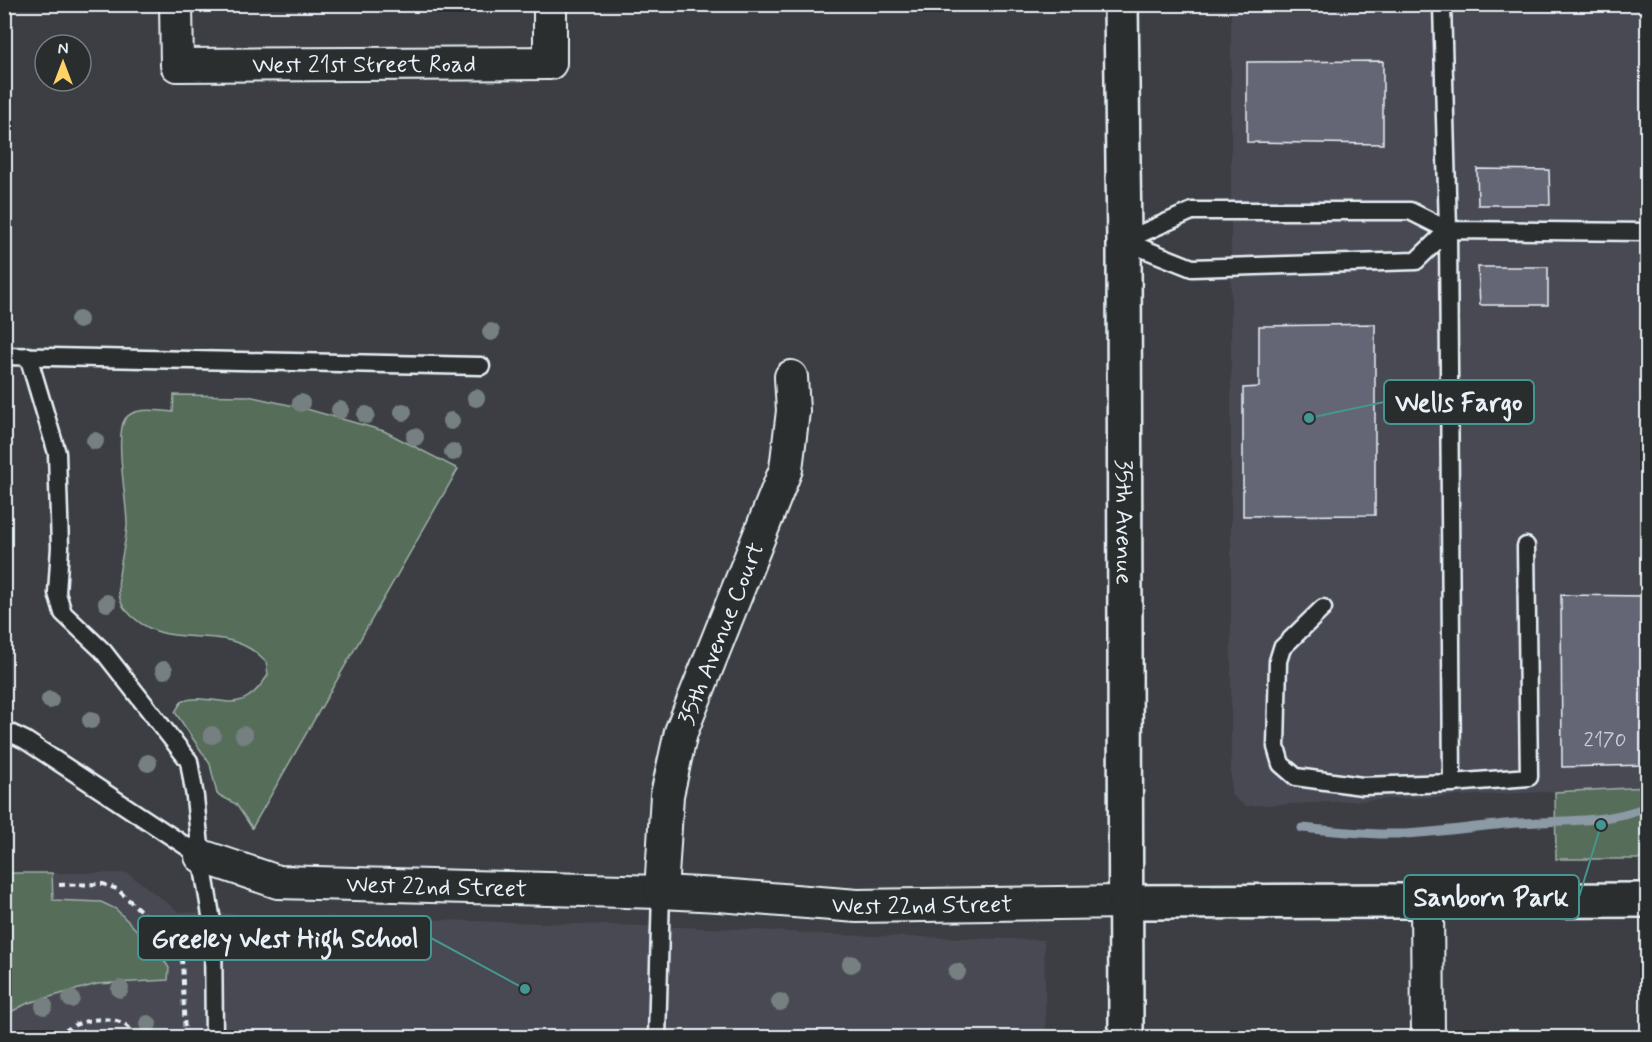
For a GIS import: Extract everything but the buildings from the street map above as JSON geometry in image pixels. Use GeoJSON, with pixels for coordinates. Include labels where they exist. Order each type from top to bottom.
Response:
{"type":"FeatureCollection","features":[{"type":"Feature","properties":{"kind":"main road","name":"35th Avenue"},"geometry":{"type":"LineString","coordinates":[[1120,4],[1124,241],[1126,1038]]}},
{"type":"Feature","properties":{"kind":"main road","name":"West 22nd Street"},"geometry":{"type":"LineString","coordinates":[[1125,902],[1647,900]]}},
{"type":"Feature","properties":{"kind":"street","name":"West 21st Street Road"},"geometry":{"type":"LineString","coordinates":[[177,4],[177,65],[550,63],[550,4]]}},
{"type":"Feature","properties":{"kind":"street","name":"35th Avenue Court"},"geometry":{"type":"LineString","coordinates":[[661,892],[667,795],[681,732],[786,469],[792,411],[791,377]]}},
{"type":"Feature","properties":{"kind":"street","name":"West 22nd Street"},"geometry":{"type":"LineString","coordinates":[[201,856],[278,882],[661,892],[857,906],[1125,902]]}},
{"type":"Feature","properties":{"kind":"street"},"geometry":{"type":"LineString","coordinates":[[1426,901],[1428,1038]]}},
{"type":"Feature","properties":{"kind":"lane"},"geometry":{"type":"LineString","coordinates":[[1442,4],[1448,230],[1452,783]]}},
{"type":"Feature","properties":{"kind":"lane"},"geometry":{"type":"LineString","coordinates":[[1124,241],[1192,212],[1410,211],[1448,230],[1647,232]]}},
{"type":"Feature","properties":{"kind":"lane"},"geometry":{"type":"LineString","coordinates":[[1124,241],[1192,268],[1416,261],[1448,230]]}},
{"type":"Feature","properties":{"kind":"lane"},"geometry":{"type":"LineString","coordinates":[[4,356],[481,366]]}},
{"type":"Feature","properties":{"kind":"lane"},"geometry":{"type":"LineString","coordinates":[[28,356],[57,453],[60,547],[57,593],[63,613],[103,651],[189,761],[213,927],[214,1038]]}},
{"type":"Feature","properties":{"kind":"lane"},"geometry":{"type":"LineString","coordinates":[[1323,608],[1282,648],[1278,661],[1276,747],[1281,764],[1296,777],[1362,786],[1452,783],[1529,777],[1526,546]]}},
{"type":"Feature","properties":{"kind":"lane"},"geometry":{"type":"LineString","coordinates":[[4,730],[25,740],[201,856]]}},
{"type":"Feature","properties":{"kind":"lane"},"geometry":{"type":"LineString","coordinates":[[657,1038],[661,892]]}},
{"type":"Feature","properties":{"kind":"path"},"geometry":{"type":"LineString","coordinates":[[59,885],[103,884],[117,890],[144,914],[178,939],[182,957],[185,1038]]}},
{"type":"Feature","properties":{"kind":"path"},"geometry":{"type":"LineString","coordinates":[[65,1031],[73,1024],[106,1019],[122,1021],[134,1033],[135,1038]]}},
{"type":"Feature","properties":{"kind":"shaded area"},"geometry":{"type":"Polygon","coordinates":[[[1231,5],[1647,5],[1647,787],[1245,806],[1231,795],[1231,5]]]}},
{"type":"Feature","properties":{"kind":"shaded area"},"geometry":{"type":"Polygon","coordinates":[[[4,873],[128,873],[179,912],[742,929],[832,935],[1044,940],[1046,1037],[5,1037],[4,873]]]}},
{"type":"Feature","properties":{"kind":"green space"},"geometry":{"type":"Polygon","coordinates":[[[174,395],[248,396],[303,408],[384,431],[458,469],[252,828],[236,804],[217,794],[210,764],[175,712],[182,701],[207,699],[228,702],[247,697],[268,675],[266,662],[252,650],[236,642],[171,635],[155,631],[140,623],[120,601],[120,568],[127,524],[121,453],[122,427],[125,419],[134,412],[147,410],[173,412],[174,395]]]}},
{"type":"Feature","properties":{"kind":"green space"},"geometry":{"type":"Polygon","coordinates":[[[1647,787],[1647,859],[1556,859],[1555,792],[1647,787]]]}},
{"type":"Feature","properties":{"kind":"green space"},"geometry":{"type":"Polygon","coordinates":[[[5,873],[52,873],[53,900],[101,902],[116,909],[160,954],[169,968],[168,980],[97,984],[28,1003],[5,1015],[5,873]]]}},
{"type":"Feature","properties":{"kind":"waterway"},"geometry":{"type":"LineString","coordinates":[[1302,828],[1403,834],[1600,818],[1616,816],[1648,806]]}},
{"type":"Feature","properties":{"kind":"place","name":"Wells Fargo"},"geometry":{"type":"Point","coordinates":[1309,418]}},
{"type":"Feature","properties":{"kind":"place","name":"Sanborn Park"},"geometry":{"type":"Point","coordinates":[1601,825]}},
{"type":"Feature","properties":{"kind":"place","name":"Greeley West High School"},"geometry":{"type":"Point","coordinates":[525,989]}}]}
